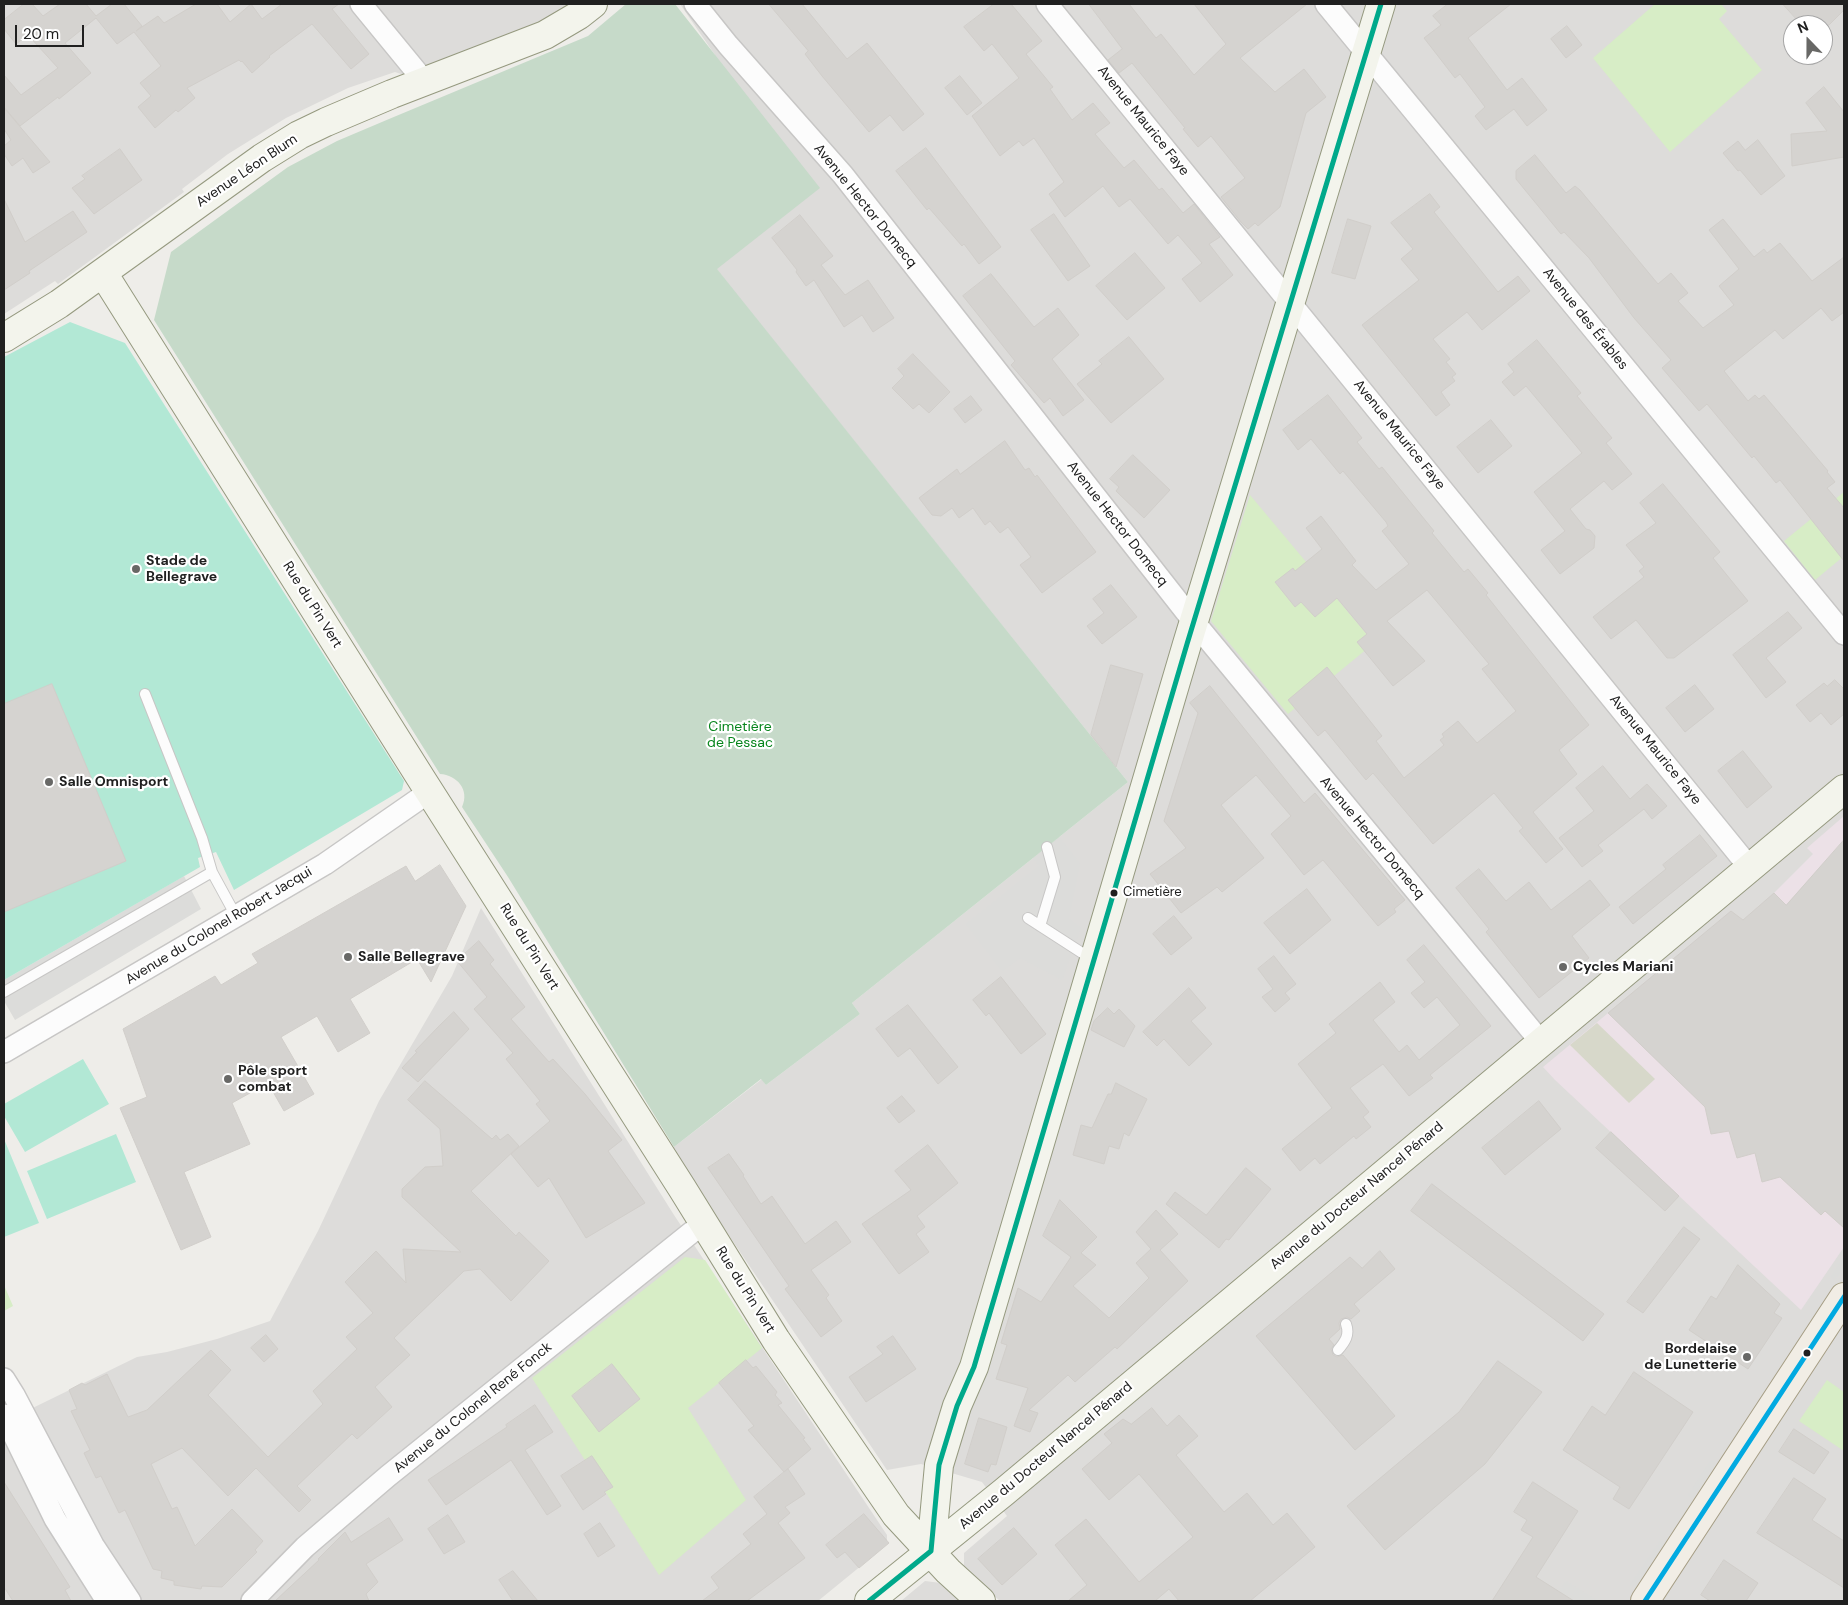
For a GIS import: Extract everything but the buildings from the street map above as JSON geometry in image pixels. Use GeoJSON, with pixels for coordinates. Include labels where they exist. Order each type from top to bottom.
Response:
{"type":"FeatureCollection","features":[{"type":"Feature","properties":{"kind":"main road"},"geometry":{"type":"LineString","coordinates":[[1645,1601],[1844,1297]]}},
{"type":"Feature","properties":{"kind":"street"},"geometry":{"type":"LineString","coordinates":[[361,4],[425,82]]}},
{"type":"Feature","properties":{"kind":"street","name":"Avenue Léon Blum"},"geometry":{"type":"LineString","coordinates":[[4,338],[59,304],[262,158],[299,135],[326,122],[545,35],[579,15],[593,4]]}},
{"type":"Feature","properties":{"kind":"street","name":"Avenue Hector Domecq"},"geometry":{"type":"LineString","coordinates":[[695,4],[728,45],[843,175],[1194,622],[1541,1042]]}},
{"type":"Feature","properties":{"kind":"street","name":"Avenue Maurice Faye"},"geometry":{"type":"LineString","coordinates":[[1047,4],[1750,868]]}},
{"type":"Feature","properties":{"kind":"street","name":"Avenue des Érables"},"geometry":{"type":"LineString","coordinates":[[1326,4],[1844,634]]}},
{"type":"Feature","properties":{"kind":"street"},"geometry":{"type":"LineString","coordinates":[[930,1551],[939,1465],[956,1406],[974,1367],[1194,622],[1382,4]]}},
{"type":"Feature","properties":{"kind":"street","name":"Rue du Pin Vert"},"geometry":{"type":"LineString","coordinates":[[104,273],[429,792],[682,1188],[776,1340],[896,1515],[948,1571],[981,1601]]}},
{"type":"Feature","properties":{"kind":"street","name":"Avenue du Docteur Nancel Pénard"},"geometry":{"type":"LineString","coordinates":[[869,1601],[1004,1492],[1844,790]]}},
{"type":"Feature","properties":{"kind":"street","name":"Avenue du Colonel Robert Jacqui"},"geometry":{"type":"LineString","coordinates":[[5,1048],[325,864],[429,792]]}},
{"type":"Feature","properties":{"kind":"street","name":"Avenue du Colonel René Fonck"},"geometry":{"type":"LineString","coordinates":[[252,1601],[305,1547],[388,1476],[692,1232],[704,1225]]}},
{"type":"Feature","properties":{"kind":"street"},"geometry":{"type":"LineString","coordinates":[[4,1379],[93,1545],[130,1601]]}},
{"type":"Feature","properties":{"kind":"street"},"geometry":{"type":"LineString","coordinates":[[4,1415],[55,1519],[107,1601]]}},
{"type":"Feature","properties":{"kind":"lane"},"geometry":{"type":"LineString","coordinates":[[145,694],[202,838],[212,872],[236,916]]}},
{"type":"Feature","properties":{"kind":"lane"},"geometry":{"type":"LineString","coordinates":[[1040,926],[1055,876],[1047,847]]}},
{"type":"Feature","properties":{"kind":"lane"},"geometry":{"type":"LineString","coordinates":[[4,992],[212,872]]}},
{"type":"Feature","properties":{"kind":"lane"},"geometry":{"type":"LineString","coordinates":[[1028,918],[1094,961]]}},
{"type":"Feature","properties":{"kind":"lane"},"geometry":{"type":"LineString","coordinates":[[1338,1350],[1347,1338],[1348,1330],[1346,1324]]}},
{"type":"Feature","properties":{"kind":"shaded area"},"geometry":{"type":"Polygon","coordinates":[[[4,4],[590,4],[425,82],[395,72],[348,88],[286,118],[228,154],[182,189],[184,192],[58,284],[55,281],[4,314],[4,4]]]}},
{"type":"Feature","properties":{"kind":"shaded area"},"geometry":{"type":"Polygon","coordinates":[[[680,4],[1844,4],[1844,1601],[1000,1601],[964,1569],[964,1553],[1007,1516],[982,1482],[921,1464],[887,1470],[674,1154],[674,1147],[762,1079],[766,1085],[860,1014],[852,1003],[1128,782],[716,269],[715,55],[680,4]]]}},
{"type":"Feature","properties":{"kind":"shaded area"},"geometry":{"type":"Polygon","coordinates":[[[1844,816],[1844,1247],[1801,1310],[1543,1067],[1731,911],[1743,920],[1774,893],[1813,854],[1807,848],[1844,816]]]}},
{"type":"Feature","properties":{"kind":"shaded area"},"geometry":{"type":"Polygon","coordinates":[[[1059,837],[1080,864],[1069,919],[1081,928],[1062,980],[1020,958],[1002,971],[966,924],[1039,866],[1033,858],[1059,837]]]}},
{"type":"Feature","properties":{"kind":"shaded area"},"geometry":{"type":"Polygon","coordinates":[[[184,876],[201,909],[15,1020],[4,1001],[4,980],[184,876]]]}},
{"type":"Feature","properties":{"kind":"shaded area"},"geometry":{"type":"Polygon","coordinates":[[[481,908],[674,1215],[887,1535],[889,1543],[818,1601],[4,1601],[4,1422],[137,1357],[167,1352],[217,1339],[270,1321],[318,1231],[379,1101],[452,976],[481,908]]]}},
{"type":"Feature","properties":{"kind":"shaded area"},"geometry":{"type":"Polygon","coordinates":[[[1597,1023],[1655,1079],[1629,1103],[1570,1045],[1597,1023]]]}},
{"type":"Feature","properties":{"kind":"shaded area"},"geometry":{"type":"Polygon","coordinates":[[[1844,1257],[1844,1266],[1835,1280],[1831,1277],[1844,1257]]]}},
{"type":"Feature","properties":{"kind":"shaded area"},"geometry":{"type":"Polygon","coordinates":[[[1711,1460],[1715,1463],[1692,1498],[1688,1495],[1711,1460]]]}},
{"type":"Feature","properties":{"kind":"shaded area"},"geometry":{"type":"Polygon","coordinates":[[[1660,1541],[1664,1544],[1634,1587],[1630,1585],[1660,1541]]]}},
{"type":"Feature","properties":{"kind":"shaded area"},"geometry":{"type":"Polygon","coordinates":[[[925,1581],[941,1583],[961,1601],[901,1601],[925,1581]]]}},
{"type":"Feature","properties":{"kind":"shaded area"},"geometry":{"type":"Polygon","coordinates":[[[1566,1581],[1598,1601],[1552,1601],[1566,1581]]]}},
{"type":"Feature","properties":{"kind":"green space","name":"Cimetière de Pessac"},"geometry":{"type":"Polygon","coordinates":[[[626,4],[675,4],[820,188],[717,269],[1128,782],[852,1003],[860,1014],[766,1085],[761,1079],[674,1147],[508,877],[462,807],[464,795],[460,784],[452,777],[440,774],[154,320],[171,252],[288,167],[337,141],[588,36],[626,4]]]}},
{"type":"Feature","properties":{"kind":"green space"},"geometry":{"type":"Polygon","coordinates":[[[1655,4],[1721,4],[1727,11],[1719,19],[1762,70],[1670,152],[1593,58],[1655,4]]]}},
{"type":"Feature","properties":{"kind":"green space","name":"Stade de Bellegrave"},"geometry":{"type":"Polygon","coordinates":[[[70,322],[125,343],[404,781],[402,790],[234,890],[216,852],[198,858],[200,867],[4,980],[4,357],[70,322]]]}},
{"type":"Feature","properties":{"kind":"green space"},"geometry":{"type":"Polygon","coordinates":[[[1844,492],[1844,556],[1815,580],[1784,541],[1844,492]]]}},
{"type":"Feature","properties":{"kind":"green space"},"geometry":{"type":"Polygon","coordinates":[[[1250,495],[1374,643],[1288,714],[1211,621],[1250,495]]]}},
{"type":"Feature","properties":{"kind":"green space"},"geometry":{"type":"Polygon","coordinates":[[[83,1059],[109,1104],[25,1152],[4,1116],[4,1104],[83,1059]]]}},
{"type":"Feature","properties":{"kind":"green space"},"geometry":{"type":"Polygon","coordinates":[[[116,1134],[136,1182],[47,1219],[27,1171],[116,1134]]]}},
{"type":"Feature","properties":{"kind":"green space"},"geometry":{"type":"Polygon","coordinates":[[[4,1139],[39,1223],[4,1237],[4,1139]]]}},
{"type":"Feature","properties":{"kind":"green space"},"geometry":{"type":"Polygon","coordinates":[[[685,1257],[705,1260],[762,1348],[688,1408],[746,1500],[659,1575],[532,1378],[685,1257]]]}},
{"type":"Feature","properties":{"kind":"green space"},"geometry":{"type":"Polygon","coordinates":[[[4,1285],[13,1306],[4,1311],[4,1285]]]}},
{"type":"Feature","properties":{"kind":"green space"},"geometry":{"type":"Polygon","coordinates":[[[1827,1380],[1844,1392],[1844,1451],[1799,1421],[1827,1380]]]}},
{"type":"Feature","properties":{"kind":"transit line"},"geometry":{"type":"LineString","coordinates":[[869,1601],[931,1551],[939,1465],[957,1406],[974,1367],[1187,644],[1381,4]]}},
{"type":"Feature","properties":{"kind":"transit line"},"geometry":{"type":"LineString","coordinates":[[1645,1601],[1844,1297]]}},
{"type":"Feature","properties":{"kind":"place","name":"Stade de Bellegrave"},"geometry":{"type":"Point","coordinates":[136,569]}},
{"type":"Feature","properties":{"kind":"place","name":"Salle Omnisport"},"geometry":{"type":"Point","coordinates":[49,782]}},
{"type":"Feature","properties":{"kind":"place","name":"Cimetière"},"geometry":{"type":"Point","coordinates":[1114,893]}},
{"type":"Feature","properties":{"kind":"place","name":"Salle Bellegrave"},"geometry":{"type":"Point","coordinates":[348,957]}},
{"type":"Feature","properties":{"kind":"place","name":"Cycles Mariani"},"geometry":{"type":"Point","coordinates":[1563,967]}},
{"type":"Feature","properties":{"kind":"place","name":"Pôle sport combat"},"geometry":{"type":"Point","coordinates":[228,1079]}},
{"type":"Feature","properties":{"kind":"place","name":"Bordelaise de Lunetterie"},"geometry":{"type":"Point","coordinates":[1747,1357]}}]}
